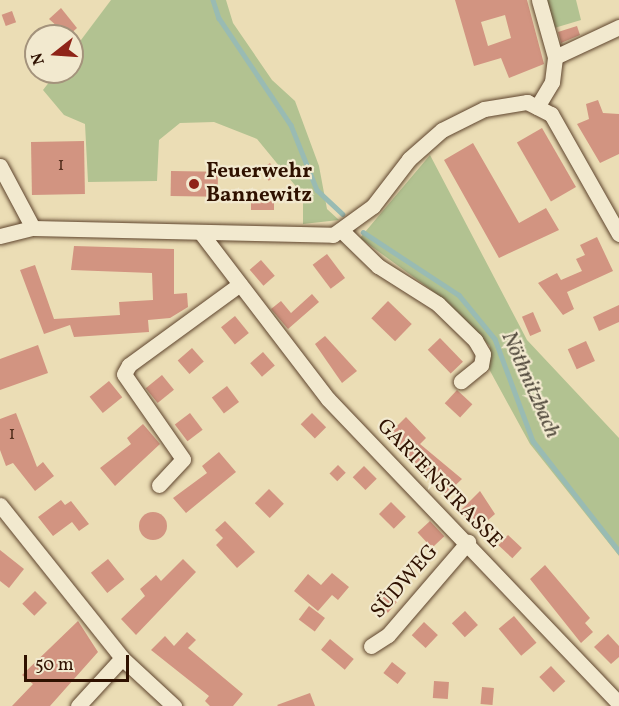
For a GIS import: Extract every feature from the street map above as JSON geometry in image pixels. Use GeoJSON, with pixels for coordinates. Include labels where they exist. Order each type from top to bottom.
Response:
{"type":"FeatureCollection","features":[{"type":"Feature","properties":{"kind":"street"},"geometry":{"type":"LineString","coordinates":[[537,107],[552,82],[555,57],[539,0]]}},
{"type":"Feature","properties":{"kind":"street"},"geometry":{"type":"LineString","coordinates":[[555,57],[619,27]]}},
{"type":"Feature","properties":{"kind":"street"},"geometry":{"type":"LineString","coordinates":[[0,236],[33,228],[316,238],[341,230],[373,206],[409,159],[442,130],[484,109],[527,102],[551,114],[579,156],[619,234]]}},
{"type":"Feature","properties":{"kind":"street"},"geometry":{"type":"LineString","coordinates":[[0,166],[33,228]]}},
{"type":"Feature","properties":{"kind":"street"},"geometry":{"type":"LineString","coordinates":[[341,230],[378,266],[438,304],[475,340],[483,354],[481,364],[461,381]]}},
{"type":"Feature","properties":{"kind":"street","name":"GARTENSTRASSE"},"geometry":{"type":"LineString","coordinates":[[201,233],[328,399],[468,542],[619,704]]}},
{"type":"Feature","properties":{"kind":"street"},"geometry":{"type":"LineString","coordinates":[[159,485],[183,459],[124,374],[129,365],[240,284]]}},
{"type":"Feature","properties":{"kind":"street"},"geometry":{"type":"LineString","coordinates":[[0,505],[122,658],[174,706]]}},
{"type":"Feature","properties":{"kind":"street","name":"SÜDWEG"},"geometry":{"type":"LineString","coordinates":[[371,646],[388,635],[468,542]]}},
{"type":"Feature","properties":{"kind":"street"},"geometry":{"type":"LineString","coordinates":[[78,706],[122,658]]}},
{"type":"Feature","properties":{"kind":"green space"},"geometry":{"type":"Polygon","coordinates":[[[111,0],[226,0],[233,23],[272,80],[295,101],[319,166],[327,209],[339,220],[303,224],[303,195],[257,139],[214,122],[180,123],[159,140],[157,181],[88,182],[85,124],[64,115],[43,90],[48,84],[84,84],[84,36],[111,0]]]}},
{"type":"Feature","properties":{"kind":"green space"},"geometry":{"type":"Polygon","coordinates":[[[543,0],[576,0],[581,20],[551,29],[543,0]]]}},
{"type":"Feature","properties":{"kind":"green space"},"geometry":{"type":"Polygon","coordinates":[[[430,155],[527,340],[619,438],[619,556],[530,444],[489,369],[490,346],[434,292],[360,238],[430,155]]]}},
{"type":"Feature","properties":{"kind":"building"},"geometry":{"type":"Polygon","coordinates":[[[455,0],[527,0],[544,64],[509,78],[501,58],[474,66],[455,0]],[[505,15],[481,22],[488,46],[511,38],[505,15]]]}},
{"type":"Feature","properties":{"kind":"building"},"geometry":{"type":"Polygon","coordinates":[[[61,8],[74,24],[55,24],[49,19],[61,8]]]}},
{"type":"Feature","properties":{"kind":"building"},"geometry":{"type":"Polygon","coordinates":[[[12,11],[16,22],[6,26],[2,15],[12,11]]]}},
{"type":"Feature","properties":{"kind":"building"},"geometry":{"type":"Polygon","coordinates":[[[577,26],[580,35],[561,43],[558,32],[577,26]]]}},
{"type":"Feature","properties":{"kind":"building"},"geometry":{"type":"Polygon","coordinates":[[[598,100],[603,113],[619,114],[619,154],[600,163],[577,124],[589,119],[586,104],[598,100]]]}},
{"type":"Feature","properties":{"kind":"building"},"geometry":{"type":"Polygon","coordinates":[[[542,128],[576,187],[551,201],[517,142],[542,128]]]}},
{"type":"Feature","properties":{"kind":"building"},"geometry":{"type":"Polygon","coordinates":[[[84,141],[85,194],[32,195],[31,142],[84,141]]]}},
{"type":"Feature","properties":{"kind":"building"},"geometry":{"type":"Polygon","coordinates":[[[473,143],[519,223],[546,208],[559,230],[499,258],[444,160],[473,143]]]}},
{"type":"Feature","properties":{"kind":"building"},"geometry":{"type":"Polygon","coordinates":[[[270,163],[278,175],[269,181],[261,169],[270,163]]]}},
{"type":"Feature","properties":{"kind":"building","name":"Feuerwehr Bannewitz"},"geometry":{"type":"Polygon","coordinates":[[[171,171],[218,172],[218,197],[171,196],[171,171]]]}},
{"type":"Feature","properties":{"kind":"building"},"geometry":{"type":"Polygon","coordinates":[[[251,195],[274,195],[274,210],[251,210],[251,195]]]}},
{"type":"Feature","properties":{"kind":"building"},"geometry":{"type":"Polygon","coordinates":[[[597,237],[613,271],[567,292],[574,309],[563,315],[538,283],[557,273],[561,280],[582,271],[576,259],[585,255],[580,245],[597,237]]]}},
{"type":"Feature","properties":{"kind":"building"},"geometry":{"type":"Polygon","coordinates":[[[74,246],[174,249],[174,294],[187,293],[188,307],[170,318],[148,320],[149,332],[74,337],[70,325],[44,334],[20,270],[35,265],[54,319],[120,315],[119,302],[153,300],[152,273],[71,270],[74,246]]]}},
{"type":"Feature","properties":{"kind":"building"},"geometry":{"type":"Polygon","coordinates":[[[327,254],[345,278],[331,289],[313,265],[327,254]]]}},
{"type":"Feature","properties":{"kind":"building"},"geometry":{"type":"Polygon","coordinates":[[[261,260],[275,276],[263,286],[250,270],[261,260]]]}},
{"type":"Feature","properties":{"kind":"building"},"geometry":{"type":"Polygon","coordinates":[[[312,294],[319,302],[288,329],[271,309],[281,301],[291,313],[312,294]]]}},
{"type":"Feature","properties":{"kind":"building"},"geometry":{"type":"Polygon","coordinates":[[[388,301],[412,324],[395,341],[371,318],[388,301]]]}},
{"type":"Feature","properties":{"kind":"building"},"geometry":{"type":"Polygon","coordinates":[[[619,305],[619,322],[599,331],[593,317],[619,305]]]}},
{"type":"Feature","properties":{"kind":"building"},"geometry":{"type":"Polygon","coordinates":[[[533,312],[541,331],[530,336],[522,317],[533,312]]]}},
{"type":"Feature","properties":{"kind":"building"},"geometry":{"type":"Polygon","coordinates":[[[235,316],[249,333],[235,344],[221,327],[235,316]]]}},
{"type":"Feature","properties":{"kind":"building"},"geometry":{"type":"Polygon","coordinates":[[[325,336],[357,371],[342,383],[315,344],[325,336]]]}},
{"type":"Feature","properties":{"kind":"building"},"geometry":{"type":"Polygon","coordinates":[[[440,338],[463,362],[451,374],[428,350],[440,338]]]}},
{"type":"Feature","properties":{"kind":"building"},"geometry":{"type":"Polygon","coordinates":[[[586,341],[595,361],[577,369],[568,349],[586,341]]]}},
{"type":"Feature","properties":{"kind":"building"},"geometry":{"type":"Polygon","coordinates":[[[38,345],[48,373],[0,390],[0,359],[38,345]]]}},
{"type":"Feature","properties":{"kind":"building"},"geometry":{"type":"Polygon","coordinates":[[[192,348],[204,362],[189,374],[178,360],[192,348]]]}},
{"type":"Feature","properties":{"kind":"building"},"geometry":{"type":"Polygon","coordinates":[[[263,352],[275,366],[262,377],[250,363],[263,352]]]}},
{"type":"Feature","properties":{"kind":"building"},"geometry":{"type":"Polygon","coordinates":[[[162,375],[174,390],[158,403],[146,388],[162,375]]]}},
{"type":"Feature","properties":{"kind":"building"},"geometry":{"type":"Polygon","coordinates":[[[109,381],[122,397],[103,413],[90,397],[109,381]]]}},
{"type":"Feature","properties":{"kind":"building"},"geometry":{"type":"Polygon","coordinates":[[[227,386],[239,402],[224,413],[212,397],[227,386]]]}},
{"type":"Feature","properties":{"kind":"building"},"geometry":{"type":"Polygon","coordinates":[[[457,390],[472,404],[460,417],[445,403],[457,390]]]}},
{"type":"Feature","properties":{"kind":"building"},"geometry":{"type":"Polygon","coordinates":[[[16,413],[37,467],[43,462],[54,476],[35,491],[13,463],[6,466],[0,450],[0,419],[16,413]]]}},
{"type":"Feature","properties":{"kind":"building"},"geometry":{"type":"Polygon","coordinates":[[[190,413],[203,430],[187,441],[175,424],[190,413]]]}},
{"type":"Feature","properties":{"kind":"building"},"geometry":{"type":"Polygon","coordinates":[[[312,413],[326,427],[315,438],[301,424],[312,413]]]}},
{"type":"Feature","properties":{"kind":"building"},"geometry":{"type":"Polygon","coordinates":[[[406,417],[426,438],[420,444],[462,479],[446,494],[391,444],[395,440],[389,434],[406,417]]]}},
{"type":"Feature","properties":{"kind":"building"},"geometry":{"type":"Polygon","coordinates":[[[143,424],[160,444],[115,486],[100,468],[131,444],[127,438],[143,424]]]}},
{"type":"Feature","properties":{"kind":"building"},"geometry":{"type":"Polygon","coordinates":[[[219,452],[236,472],[186,513],[173,498],[207,473],[202,466],[219,452]]]}},
{"type":"Feature","properties":{"kind":"building"},"geometry":{"type":"Polygon","coordinates":[[[338,465],[346,473],[337,481],[330,473],[338,465]]]}},
{"type":"Feature","properties":{"kind":"building"},"geometry":{"type":"Polygon","coordinates":[[[364,466],[377,479],[365,490],[353,477],[364,466]]]}},
{"type":"Feature","properties":{"kind":"building"},"geometry":{"type":"Polygon","coordinates":[[[269,489],[284,504],[270,518],[255,503],[269,489]]]}},
{"type":"Feature","properties":{"kind":"building"},"geometry":{"type":"Polygon","coordinates":[[[480,491],[495,514],[487,521],[495,530],[487,538],[460,511],[480,491]]]}},
{"type":"Feature","properties":{"kind":"building"},"geometry":{"type":"Polygon","coordinates":[[[61,500],[65,505],[71,501],[89,524],[79,531],[72,522],[53,536],[38,517],[61,500]]]}},
{"type":"Feature","properties":{"kind":"building"},"geometry":{"type":"Polygon","coordinates":[[[391,502],[406,517],[394,529],[379,514],[391,502]]]}},
{"type":"Feature","properties":{"kind":"building"},"geometry":{"type":"Polygon","coordinates":[[[153,512],[163,516],[167,526],[163,536],[153,540],[143,536],[139,526],[143,516],[153,512]]]}},
{"type":"Feature","properties":{"kind":"building"},"geometry":{"type":"Polygon","coordinates":[[[225,521],[255,552],[237,568],[216,545],[223,538],[215,530],[225,521]]]}},
{"type":"Feature","properties":{"kind":"building"},"geometry":{"type":"Polygon","coordinates":[[[430,521],[444,536],[432,548],[418,533],[430,521]]]}},
{"type":"Feature","properties":{"kind":"building"},"geometry":{"type":"Polygon","coordinates":[[[508,535],[522,548],[512,558],[498,545],[508,535]]]}},
{"type":"Feature","properties":{"kind":"building"},"geometry":{"type":"Polygon","coordinates":[[[0,550],[24,569],[9,588],[0,581],[0,550]]]}},
{"type":"Feature","properties":{"kind":"building"},"geometry":{"type":"Polygon","coordinates":[[[108,559],[124,579],[107,593],[91,573],[108,559]]]}},
{"type":"Feature","properties":{"kind":"building"},"geometry":{"type":"Polygon","coordinates":[[[183,559],[196,572],[136,635],[121,619],[145,596],[140,589],[156,575],[161,581],[183,559]]]}},
{"type":"Feature","properties":{"kind":"building"},"geometry":{"type":"Polygon","coordinates":[[[545,565],[590,618],[585,623],[593,632],[581,643],[530,579],[545,565]]]}},
{"type":"Feature","properties":{"kind":"building"},"geometry":{"type":"Polygon","coordinates":[[[332,573],[349,587],[338,600],[332,595],[318,611],[294,591],[308,574],[321,585],[332,573]]]}},
{"type":"Feature","properties":{"kind":"building"},"geometry":{"type":"Polygon","coordinates":[[[382,590],[397,602],[388,613],[373,601],[382,590]]]}},
{"type":"Feature","properties":{"kind":"building"},"geometry":{"type":"Polygon","coordinates":[[[35,591],[47,603],[34,616],[22,604],[35,591]]]}},
{"type":"Feature","properties":{"kind":"building"},"geometry":{"type":"Polygon","coordinates":[[[309,606],[325,618],[315,632],[299,620],[309,606]]]}},
{"type":"Feature","properties":{"kind":"building"},"geometry":{"type":"Polygon","coordinates":[[[465,611],[478,625],[465,637],[452,623],[465,611]]]}},
{"type":"Feature","properties":{"kind":"building"},"geometry":{"type":"Polygon","coordinates":[[[514,616],[536,643],[521,656],[499,629],[514,616]]]}},
{"type":"Feature","properties":{"kind":"building"},"geometry":{"type":"Polygon","coordinates":[[[78,621],[98,652],[50,706],[12,706],[33,684],[22,675],[78,621]]]}},
{"type":"Feature","properties":{"kind":"building"},"geometry":{"type":"Polygon","coordinates":[[[424,622],[438,635],[426,648],[412,635],[424,622]]]}},
{"type":"Feature","properties":{"kind":"building"},"geometry":{"type":"Polygon","coordinates":[[[187,632],[196,640],[188,648],[243,694],[233,706],[210,706],[205,701],[209,696],[151,650],[165,636],[174,646],[187,632]]]}},
{"type":"Feature","properties":{"kind":"building"},"geometry":{"type":"Polygon","coordinates":[[[608,634],[619,646],[619,657],[611,664],[594,647],[608,634]]]}},
{"type":"Feature","properties":{"kind":"building"},"geometry":{"type":"Polygon","coordinates":[[[330,639],[354,659],[345,670],[321,650],[330,639]]]}},
{"type":"Feature","properties":{"kind":"building"},"geometry":{"type":"Polygon","coordinates":[[[392,662],[406,673],[398,684],[383,673],[392,662]]]}},
{"type":"Feature","properties":{"kind":"building"},"geometry":{"type":"Polygon","coordinates":[[[551,666],[565,681],[554,692],[539,677],[551,666]]]}},
{"type":"Feature","properties":{"kind":"building"},"geometry":{"type":"Polygon","coordinates":[[[434,681],[449,682],[448,699],[433,698],[434,681]]]}},
{"type":"Feature","properties":{"kind":"building"},"geometry":{"type":"Polygon","coordinates":[[[482,687],[494,688],[492,705],[481,704],[482,687]]]}},
{"type":"Feature","properties":{"kind":"building"},"geometry":{"type":"Polygon","coordinates":[[[310,693],[315,706],[277,705],[310,693]]]}},
{"type":"Feature","properties":{"kind":"waterway","name":"Nöthnitzbach"},"geometry":{"type":"LineString","coordinates":[[213,0],[219,18],[291,125],[317,190],[343,214]]}},
{"type":"Feature","properties":{"kind":"waterway","name":"Nöthnitzbach"},"geometry":{"type":"LineString","coordinates":[[363,232],[459,295],[495,339],[533,441],[619,551]]}},
{"type":"Feature","properties":{"kind":"place","name":"Feuerwehr Bannewitz"},"geometry":{"type":"Point","coordinates":[194,184]}}]}
